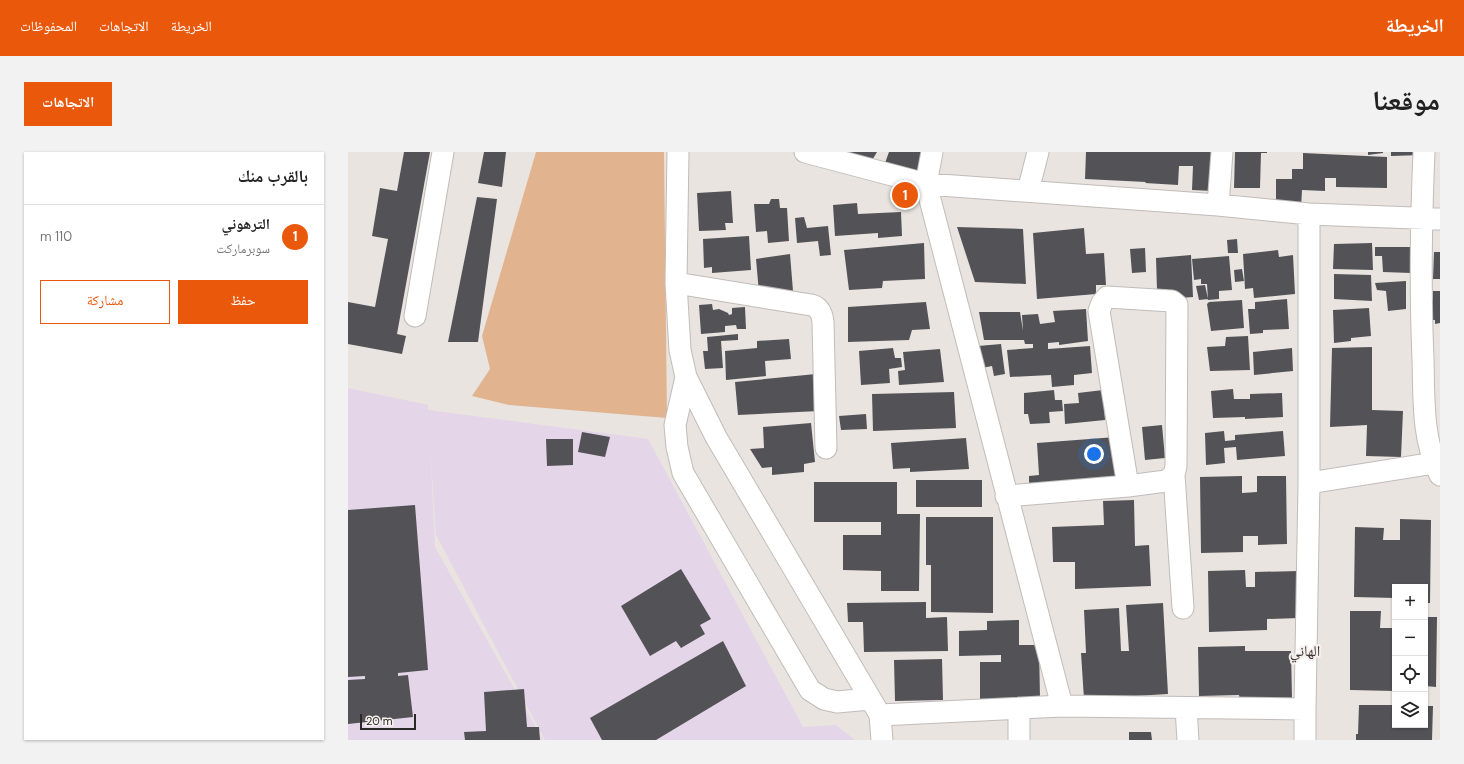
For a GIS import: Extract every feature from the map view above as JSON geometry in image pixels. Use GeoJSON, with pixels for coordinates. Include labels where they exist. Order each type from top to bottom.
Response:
{"type":"FeatureCollection","features":[{"type":"Feature","properties":{"kind":"street"},"geometry":{"type":"LineString","coordinates":[[415,316],[443,152]]}},
{"type":"Feature","properties":{"kind":"street"},"geometry":{"type":"LineString","coordinates":[[678,152],[676,283],[680,350],[686,377],[716,438],[875,707],[882,740]]}},
{"type":"Feature","properties":{"kind":"street"},"geometry":{"type":"LineString","coordinates":[[805,152],[926,184],[1218,205],[1309,214],[1431,218]]}},
{"type":"Feature","properties":{"kind":"street"},"geometry":{"type":"LineString","coordinates":[[932,152],[926,184],[1006,496],[1062,706]]}},
{"type":"Feature","properties":{"kind":"street"},"geometry":{"type":"LineString","coordinates":[[1028,191],[1038,152]]}},
{"type":"Feature","properties":{"kind":"street"},"geometry":{"type":"LineString","coordinates":[[1218,205],[1222,152]]}},
{"type":"Feature","properties":{"kind":"street"},"geometry":{"type":"LineString","coordinates":[[1309,482],[1438,467],[1429,448],[1424,401],[1431,330],[1431,218],[1424,152]]}},
{"type":"Feature","properties":{"kind":"street"},"geometry":{"type":"LineString","coordinates":[[1305,740],[1309,482],[1309,214]]}},
{"type":"Feature","properties":{"kind":"street"},"geometry":{"type":"LineString","coordinates":[[676,283],[811,305],[816,306],[820,310],[823,322],[826,448]]}},
{"type":"Feature","properties":{"kind":"street"},"geometry":{"type":"LineString","coordinates":[[1128,486],[1100,311],[1102,303],[1107,297],[1172,301],[1177,305],[1176,466],[1174,475],[1183,608]]}},
{"type":"Feature","properties":{"kind":"street"},"geometry":{"type":"LineString","coordinates":[[686,377],[675,425],[677,447],[683,474],[810,690],[824,699],[875,707],[1018,709],[1062,706],[1305,709]]}},
{"type":"Feature","properties":{"kind":"street"},"geometry":{"type":"LineString","coordinates":[[1006,496],[1128,486],[1166,481],[1174,475]]}},
{"type":"Feature","properties":{"kind":"street"},"geometry":{"type":"LineString","coordinates":[[1186,708],[1188,740]]}},
{"type":"Feature","properties":{"kind":"street"},"geometry":{"type":"LineString","coordinates":[[1018,709],[1019,740]]}},
{"type":"Feature","properties":{"kind":"shaded area"},"geometry":{"type":"Polygon","coordinates":[[[536,152],[664,152],[667,418],[509,405],[472,396],[490,369],[482,336],[536,152]]]}},
{"type":"Feature","properties":{"kind":"shaded area"},"geometry":{"type":"Polygon","coordinates":[[[348,388],[428,405],[428,410],[648,439],[803,727],[836,725],[855,740],[545,740],[436,535],[430,446],[435,547],[543,740],[348,740],[348,388]]]}},
{"type":"Feature","properties":{"kind":"building"},"geometry":{"type":"Polygon","coordinates":[[[404,152],[430,152],[397,334],[406,336],[402,354],[348,344],[348,302],[375,307],[388,239],[372,236],[380,188],[397,191],[404,152]]]}},
{"type":"Feature","properties":{"kind":"building"},"geometry":{"type":"Polygon","coordinates":[[[484,152],[506,152],[502,187],[478,183],[484,152]]]}},
{"type":"Feature","properties":{"kind":"building"},"geometry":{"type":"Polygon","coordinates":[[[840,152],[877,152],[871,162],[840,152]]]}},
{"type":"Feature","properties":{"kind":"building"},"geometry":{"type":"Polygon","coordinates":[[[889,152],[926,152],[919,173],[885,163],[889,152]]]}},
{"type":"Feature","properties":{"kind":"building"},"geometry":{"type":"Polygon","coordinates":[[[1086,152],[1214,152],[1213,191],[1192,190],[1193,166],[1179,166],[1178,185],[1085,179],[1086,152]]]}},
{"type":"Feature","properties":{"kind":"building"},"geometry":{"type":"Polygon","coordinates":[[[1235,152],[1267,152],[1261,153],[1260,188],[1234,188],[1235,152]]]}},
{"type":"Feature","properties":{"kind":"building"},"geometry":{"type":"Polygon","coordinates":[[[1368,152],[1383,152],[1383,153],[1368,155],[1368,152]]]}},
{"type":"Feature","properties":{"kind":"building"},"geometry":{"type":"Polygon","coordinates":[[[1391,152],[1422,152],[1422,155],[1391,156],[1391,152]]]}},
{"type":"Feature","properties":{"kind":"building"},"geometry":{"type":"Polygon","coordinates":[[[1303,153],[1387,157],[1387,188],[1336,187],[1336,178],[1325,178],[1325,191],[1302,190],[1301,209],[1276,209],[1276,179],[1292,179],[1292,169],[1303,169],[1303,153]]]}},
{"type":"Feature","properties":{"kind":"building"},"geometry":{"type":"Polygon","coordinates":[[[731,191],[733,223],[725,223],[726,230],[699,231],[697,193],[731,191]]]}},
{"type":"Feature","properties":{"kind":"building"},"geometry":{"type":"Polygon","coordinates":[[[477,197],[497,199],[478,342],[448,342],[477,197]]]}},
{"type":"Feature","properties":{"kind":"building"},"geometry":{"type":"Polygon","coordinates":[[[771,199],[779,199],[780,208],[787,208],[789,241],[768,243],[767,231],[756,232],[754,204],[769,204],[771,199]]]}},
{"type":"Feature","properties":{"kind":"building"},"geometry":{"type":"Polygon","coordinates":[[[857,203],[858,214],[901,212],[902,236],[878,238],[878,233],[835,236],[833,205],[857,203]]]}},
{"type":"Feature","properties":{"kind":"building"},"geometry":{"type":"Polygon","coordinates":[[[804,217],[807,228],[828,226],[831,255],[820,256],[818,241],[797,243],[795,218],[804,217]]]}},
{"type":"Feature","properties":{"kind":"building"},"geometry":{"type":"Polygon","coordinates":[[[957,227],[1023,229],[1026,284],[975,282],[957,227]]]}},
{"type":"Feature","properties":{"kind":"building"},"geometry":{"type":"Polygon","coordinates":[[[1084,228],[1086,254],[1104,253],[1106,285],[1096,285],[1096,294],[1037,299],[1033,233],[1084,228]]]}},
{"type":"Feature","properties":{"kind":"building"},"geometry":{"type":"Polygon","coordinates":[[[749,236],[751,270],[712,273],[712,267],[704,268],[703,239],[749,236]]]}},
{"type":"Feature","properties":{"kind":"building"},"geometry":{"type":"Polygon","coordinates":[[[1237,239],[1238,253],[1228,253],[1227,240],[1237,239]]]}},
{"type":"Feature","properties":{"kind":"building"},"geometry":{"type":"Polygon","coordinates":[[[924,243],[925,279],[883,281],[882,288],[849,290],[844,250],[924,243]]]}},
{"type":"Feature","properties":{"kind":"building"},"geometry":{"type":"Polygon","coordinates":[[[1372,243],[1373,270],[1333,269],[1334,244],[1372,243]]]}},
{"type":"Feature","properties":{"kind":"building"},"geometry":{"type":"Polygon","coordinates":[[[1375,247],[1411,247],[1411,273],[1383,272],[1382,256],[1375,256],[1375,247]]]}},
{"type":"Feature","properties":{"kind":"building"},"geometry":{"type":"Polygon","coordinates":[[[1145,248],[1146,272],[1132,273],[1130,249],[1145,248]]]}},
{"type":"Feature","properties":{"kind":"building"},"geometry":{"type":"Polygon","coordinates":[[[1278,250],[1279,257],[1293,255],[1295,294],[1254,298],[1253,288],[1245,289],[1243,254],[1278,250]]]}},
{"type":"Feature","properties":{"kind":"building"},"geometry":{"type":"Polygon","coordinates":[[[1434,252],[1440,252],[1440,279],[1433,279],[1434,252]]]}},
{"type":"Feature","properties":{"kind":"building"},"geometry":{"type":"Polygon","coordinates":[[[790,254],[793,291],[759,293],[756,259],[790,254]]]}},
{"type":"Feature","properties":{"kind":"building"},"geometry":{"type":"Polygon","coordinates":[[[1191,255],[1193,297],[1167,299],[1167,289],[1157,290],[1156,258],[1191,255]]]}},
{"type":"Feature","properties":{"kind":"building"},"geometry":{"type":"Polygon","coordinates":[[[1229,256],[1232,290],[1219,291],[1219,299],[1208,300],[1207,284],[1201,284],[1201,279],[1194,280],[1192,259],[1229,256]]]}},
{"type":"Feature","properties":{"kind":"building"},"geometry":{"type":"Polygon","coordinates":[[[1242,269],[1244,281],[1235,282],[1234,270],[1242,269]]]}},
{"type":"Feature","properties":{"kind":"building"},"geometry":{"type":"Polygon","coordinates":[[[1334,274],[1371,275],[1372,301],[1334,299],[1334,274]]]}},
{"type":"Feature","properties":{"kind":"building"},"geometry":{"type":"Polygon","coordinates":[[[1406,281],[1406,309],[1388,311],[1386,291],[1377,290],[1375,283],[1406,281]]]}},
{"type":"Feature","properties":{"kind":"building"},"geometry":{"type":"Polygon","coordinates":[[[1205,285],[1208,299],[1199,300],[1196,286],[1205,285]]]}},
{"type":"Feature","properties":{"kind":"building"},"geometry":{"type":"Polygon","coordinates":[[[1433,291],[1440,291],[1440,323],[1435,324],[1435,320],[1431,320],[1429,301],[1433,300],[1433,291]]]}},
{"type":"Feature","properties":{"kind":"building"},"geometry":{"type":"Polygon","coordinates":[[[1287,299],[1289,329],[1263,330],[1263,333],[1250,334],[1248,309],[1255,309],[1255,302],[1287,299]]]}},
{"type":"Feature","properties":{"kind":"building"},"geometry":{"type":"Polygon","coordinates":[[[1242,300],[1244,328],[1211,331],[1207,304],[1209,302],[1242,300]]]}},
{"type":"Feature","properties":{"kind":"building"},"geometry":{"type":"Polygon","coordinates":[[[926,302],[930,329],[912,330],[909,340],[848,342],[848,307],[926,302]]]}},
{"type":"Feature","properties":{"kind":"building"},"geometry":{"type":"Polygon","coordinates":[[[712,304],[713,310],[719,309],[728,313],[729,315],[732,314],[732,308],[745,307],[746,329],[737,329],[736,325],[725,326],[725,332],[701,334],[699,305],[712,304]]]}},
{"type":"Feature","properties":{"kind":"building"},"geometry":{"type":"Polygon","coordinates":[[[1369,308],[1371,336],[1351,338],[1351,341],[1334,343],[1333,310],[1369,308]]]}},
{"type":"Feature","properties":{"kind":"building"},"geometry":{"type":"Polygon","coordinates":[[[1086,309],[1088,341],[1059,345],[1059,342],[1048,343],[1048,349],[1090,346],[1092,373],[1074,375],[1074,385],[1052,387],[1051,375],[1010,377],[1007,350],[1033,348],[1033,344],[1025,344],[1024,340],[984,340],[979,312],[1020,312],[1023,331],[1022,315],[1038,314],[1040,324],[1055,322],[1053,311],[1086,309]]]}},
{"type":"Feature","properties":{"kind":"building"},"geometry":{"type":"Polygon","coordinates":[[[738,334],[738,340],[721,341],[723,368],[705,369],[703,351],[708,351],[707,337],[738,334]]]}},
{"type":"Feature","properties":{"kind":"building"},"geometry":{"type":"Polygon","coordinates":[[[1248,336],[1250,370],[1210,371],[1207,347],[1225,346],[1226,337],[1248,336]]]}},
{"type":"Feature","properties":{"kind":"building"},"geometry":{"type":"Polygon","coordinates":[[[789,339],[791,359],[765,361],[766,376],[726,380],[725,351],[757,348],[757,341],[789,339]]]}},
{"type":"Feature","properties":{"kind":"building"},"geometry":{"type":"Polygon","coordinates":[[[1001,344],[1005,374],[994,376],[992,366],[982,368],[978,346],[1001,344]]]}},
{"type":"Feature","properties":{"kind":"building"},"geometry":{"type":"Polygon","coordinates":[[[1372,347],[1372,410],[1403,411],[1401,457],[1366,456],[1367,425],[1330,427],[1332,348],[1372,347]]]}},
{"type":"Feature","properties":{"kind":"building"},"geometry":{"type":"Polygon","coordinates":[[[893,348],[895,358],[901,358],[902,367],[889,369],[890,383],[861,385],[859,351],[893,348]]]}},
{"type":"Feature","properties":{"kind":"building"},"geometry":{"type":"Polygon","coordinates":[[[1292,348],[1293,371],[1254,375],[1253,352],[1292,348]]]}},
{"type":"Feature","properties":{"kind":"building"},"geometry":{"type":"Polygon","coordinates":[[[940,349],[944,382],[899,385],[898,371],[905,370],[903,352],[940,349]]]}},
{"type":"Feature","properties":{"kind":"building"},"geometry":{"type":"Polygon","coordinates":[[[816,374],[819,411],[738,415],[735,382],[816,374]]]}},
{"type":"Feature","properties":{"kind":"building"},"geometry":{"type":"Polygon","coordinates":[[[1233,389],[1234,399],[1250,399],[1250,394],[1282,393],[1283,417],[1245,419],[1245,417],[1213,418],[1211,391],[1233,389]]]}},
{"type":"Feature","properties":{"kind":"building"},"geometry":{"type":"Polygon","coordinates":[[[1054,390],[1055,400],[1062,400],[1063,411],[1049,412],[1050,423],[1030,424],[1028,414],[1024,414],[1024,393],[1054,390]]]}},
{"type":"Feature","properties":{"kind":"building"},"geometry":{"type":"Polygon","coordinates":[[[1103,390],[1105,420],[1065,424],[1064,404],[1079,403],[1078,393],[1103,390]]]}},
{"type":"Feature","properties":{"kind":"building"},"geometry":{"type":"Polygon","coordinates":[[[954,392],[956,428],[873,431],[872,394],[954,392]]]}},
{"type":"Feature","properties":{"kind":"building"},"geometry":{"type":"Polygon","coordinates":[[[866,414],[867,429],[841,430],[839,416],[866,414]]]}},
{"type":"Feature","properties":{"kind":"building"},"geometry":{"type":"Polygon","coordinates":[[[811,423],[815,462],[804,464],[804,472],[772,475],[772,467],[762,468],[750,449],[764,448],[763,427],[811,423]]]}},
{"type":"Feature","properties":{"kind":"building"},"geometry":{"type":"Polygon","coordinates":[[[1162,425],[1165,458],[1145,460],[1142,427],[1162,425]]]}},
{"type":"Feature","properties":{"kind":"building"},"geometry":{"type":"Polygon","coordinates":[[[1224,431],[1225,441],[1235,440],[1235,435],[1283,431],[1285,456],[1237,460],[1236,447],[1224,448],[1225,463],[1206,465],[1205,433],[1224,431]]]}},
{"type":"Feature","properties":{"kind":"building"},"geometry":{"type":"Polygon","coordinates":[[[582,432],[610,437],[605,457],[578,452],[582,432]]]}},
{"type":"Feature","properties":{"kind":"building"},"geometry":{"type":"Polygon","coordinates":[[[1116,437],[1118,477],[1029,491],[1029,476],[1039,475],[1037,443],[1116,437]]]}},
{"type":"Feature","properties":{"kind":"building"},"geometry":{"type":"Polygon","coordinates":[[[966,438],[969,469],[910,472],[910,468],[893,469],[891,443],[966,438]]]}},
{"type":"Feature","properties":{"kind":"building"},"geometry":{"type":"Polygon","coordinates":[[[546,439],[573,439],[573,465],[547,466],[546,439]]]}},
{"type":"Feature","properties":{"kind":"building"},"geometry":{"type":"Polygon","coordinates":[[[1242,476],[1242,493],[1257,492],[1257,476],[1286,476],[1287,544],[1258,545],[1258,536],[1243,536],[1243,552],[1201,553],[1200,477],[1242,476]]]}},
{"type":"Feature","properties":{"kind":"building"},"geometry":{"type":"Polygon","coordinates":[[[916,480],[982,480],[982,507],[916,507],[916,480]]]}},
{"type":"Feature","properties":{"kind":"building"},"geometry":{"type":"Polygon","coordinates":[[[814,482],[897,482],[897,514],[920,514],[919,591],[881,591],[881,571],[843,570],[843,535],[881,535],[881,522],[814,522],[814,482]]]}},
{"type":"Feature","properties":{"kind":"building"},"geometry":{"type":"Polygon","coordinates":[[[1134,500],[1135,546],[1149,545],[1151,586],[1075,589],[1075,562],[1053,562],[1052,527],[1104,525],[1103,501],[1134,500]]]}},
{"type":"Feature","properties":{"kind":"building"},"geometry":{"type":"Polygon","coordinates":[[[415,505],[428,670],[398,673],[398,676],[408,675],[413,717],[348,724],[348,680],[365,679],[365,676],[348,677],[348,510],[415,505]]]}},
{"type":"Feature","properties":{"kind":"building"},"geometry":{"type":"Polygon","coordinates":[[[926,517],[993,517],[993,613],[931,612],[931,565],[926,565],[926,517]]]}},
{"type":"Feature","properties":{"kind":"building"},"geometry":{"type":"Polygon","coordinates":[[[1400,519],[1431,520],[1430,603],[1428,603],[1428,584],[1392,584],[1392,598],[1354,597],[1355,527],[1384,528],[1383,540],[1400,540],[1400,519]]]}},
{"type":"Feature","properties":{"kind":"building"},"geometry":{"type":"Polygon","coordinates":[[[681,569],[711,619],[700,625],[705,634],[681,648],[676,641],[650,656],[621,606],[681,569]]]}},
{"type":"Feature","properties":{"kind":"building"},"geometry":{"type":"Polygon","coordinates":[[[1245,570],[1246,587],[1255,587],[1255,572],[1299,571],[1300,618],[1267,619],[1267,630],[1209,632],[1208,571],[1245,570]]]}},
{"type":"Feature","properties":{"kind":"building"},"geometry":{"type":"Polygon","coordinates":[[[926,602],[926,618],[947,617],[948,651],[864,652],[863,622],[848,622],[847,603],[926,602]]]}},
{"type":"Feature","properties":{"kind":"building"},"geometry":{"type":"Polygon","coordinates":[[[1163,603],[1168,694],[1084,699],[1081,653],[1086,653],[1084,610],[1119,608],[1121,651],[1129,651],[1126,605],[1163,603]]]}},
{"type":"Feature","properties":{"kind":"building"},"geometry":{"type":"Polygon","coordinates":[[[1350,611],[1381,611],[1380,628],[1392,628],[1392,691],[1350,690],[1350,611]]]}},
{"type":"Feature","properties":{"kind":"building"},"geometry":{"type":"Polygon","coordinates":[[[1428,617],[1437,617],[1436,687],[1428,686],[1428,617]]]}},
{"type":"Feature","properties":{"kind":"building"},"geometry":{"type":"Polygon","coordinates":[[[1019,620],[1019,645],[1039,645],[1040,698],[980,701],[980,662],[1001,662],[1001,655],[959,656],[959,631],[987,630],[987,621],[1019,620]]]}},
{"type":"Feature","properties":{"kind":"building"},"geometry":{"type":"Polygon","coordinates":[[[723,641],[746,686],[656,740],[602,740],[590,718],[723,641]]]}},
{"type":"Feature","properties":{"kind":"building"},"geometry":{"type":"Polygon","coordinates":[[[1245,646],[1245,651],[1291,651],[1292,698],[1240,700],[1239,695],[1199,696],[1198,647],[1245,646]]]}},
{"type":"Feature","properties":{"kind":"building"},"geometry":{"type":"Polygon","coordinates":[[[942,659],[943,700],[895,701],[894,660],[942,659]]]}},
{"type":"Feature","properties":{"kind":"building"},"geometry":{"type":"Polygon","coordinates":[[[524,689],[527,727],[539,727],[540,740],[465,740],[464,732],[486,731],[484,692],[524,689]]]}},
{"type":"Feature","properties":{"kind":"building"},"geometry":{"type":"Polygon","coordinates":[[[1359,705],[1392,705],[1392,728],[1428,728],[1428,706],[1433,706],[1432,740],[1356,740],[1356,734],[1358,734],[1359,705]]]}},
{"type":"Feature","properties":{"kind":"building"},"geometry":{"type":"Polygon","coordinates":[[[1129,732],[1151,732],[1152,740],[1129,740],[1129,732]]]}},
{"type":"Feature","properties":{"kind":"place","name":"الترهوني"},"geometry":{"type":"Point","coordinates":[905,195]}},
{"type":"Feature","properties":{"kind":"district","name":"الهاني"},"geometry":{"type":"Point","coordinates":[1305,651]}}]}
